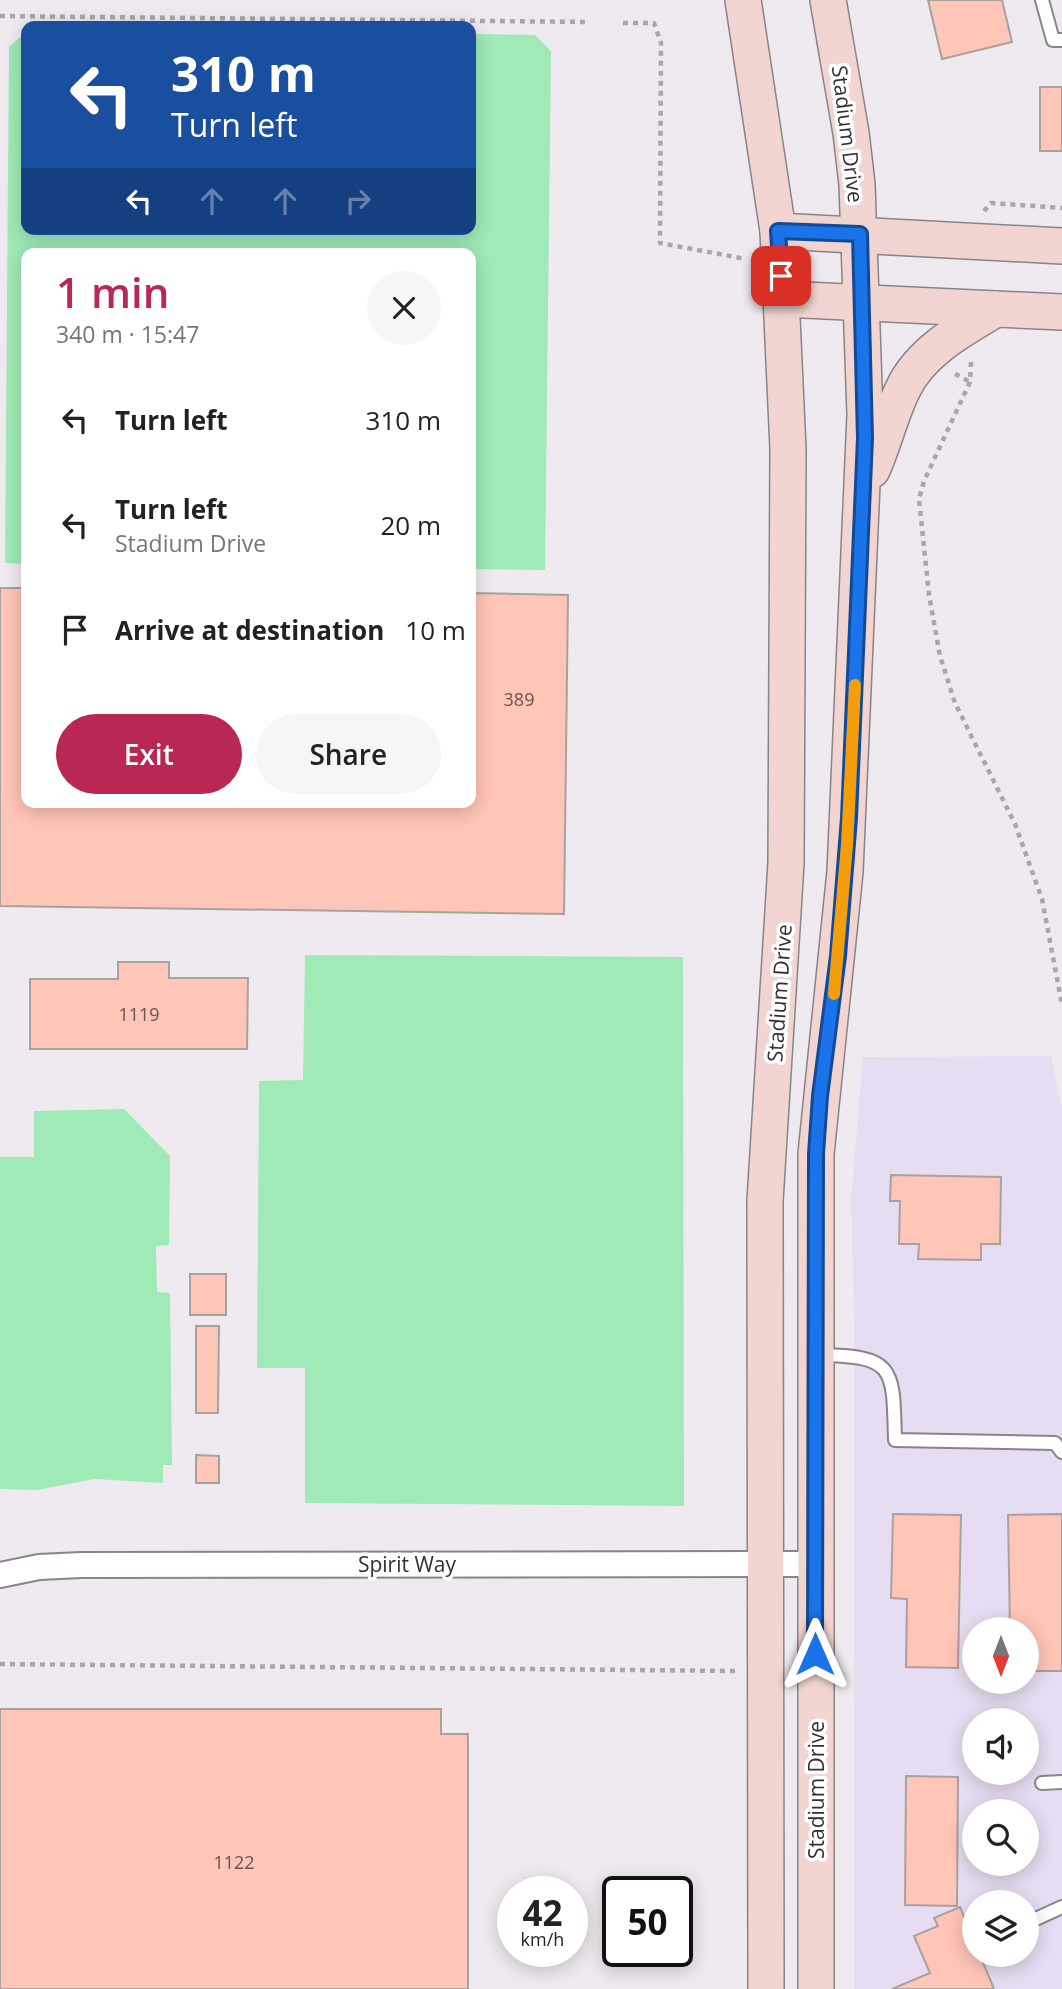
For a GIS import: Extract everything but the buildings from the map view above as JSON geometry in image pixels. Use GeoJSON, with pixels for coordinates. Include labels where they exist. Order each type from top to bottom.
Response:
{"type":"FeatureCollection","features":[{"type":"Feature","properties":{"kind":"main road","name":"Stadium Drive"},"geometry":{"type":"LineString","coordinates":[[743,0],[778,231],[788,449],[786,863],[781,968],[767,1142],[766,1989]]}},
{"type":"Feature","properties":{"kind":"main road","name":"Stadium Drive"},"geometry":{"type":"LineString","coordinates":[[816,1989],[816,1154],[846,858],[865,415],[860,234],[851,133],[828,0]]}},
{"type":"Feature","properties":{"kind":"main road"},"geometry":{"type":"LineString","coordinates":[[778,231],[1062,246]]}},
{"type":"Feature","properties":{"kind":"main road"},"geometry":{"type":"LineString","coordinates":[[783,299],[1062,312]]}},
{"type":"Feature","properties":{"kind":"main road"},"geometry":{"type":"LineString","coordinates":[[863,489],[883,446],[903,387],[917,368],[957,332],[996,309]]}},
{"type":"Feature","properties":{"kind":"main road"},"geometry":{"type":"LineString","coordinates":[[765,1354],[815,1355]]}},
{"type":"Feature","properties":{"kind":"street","name":"Spirit Way"},"geometry":{"type":"LineString","coordinates":[[0,1575],[39,1567],[81,1565],[815,1564]]}},
{"type":"Feature","properties":{"kind":"lane"},"geometry":{"type":"LineString","coordinates":[[1042,0],[1053,40],[1062,40]]}},
{"type":"Feature","properties":{"kind":"lane"},"geometry":{"type":"LineString","coordinates":[[815,1355],[856,1355],[870,1358],[882,1366],[894,1388],[895,1440],[1055,1443],[1062,1452]]}},
{"type":"Feature","properties":{"kind":"lane"},"geometry":{"type":"LineString","coordinates":[[1042,1783],[1062,1782]]}},
{"type":"Feature","properties":{"kind":"lane"},"geometry":{"type":"LineString","coordinates":[[1039,1918],[1062,1907]]}},
{"type":"Feature","properties":{"kind":"path"},"geometry":{"type":"LineString","coordinates":[[0,16],[589,22]]}},
{"type":"Feature","properties":{"kind":"path"},"geometry":{"type":"LineString","coordinates":[[624,23],[654,23],[662,43],[660,243],[754,261]]}},
{"type":"Feature","properties":{"kind":"path"},"geometry":{"type":"LineString","coordinates":[[984,211],[991,203],[1062,208]]}},
{"type":"Feature","properties":{"kind":"path"},"geometry":{"type":"LineString","coordinates":[[970,382],[920,489],[919,508],[929,595],[940,656],[955,703],[1015,824],[1042,899],[1062,1005]]}},
{"type":"Feature","properties":{"kind":"path"},"geometry":{"type":"LineString","coordinates":[[0,1664],[740,1671]]}},
{"type":"Feature","properties":{"kind":"shaded area"},"geometry":{"type":"Polygon","coordinates":[[[1051,1056],[1062,1108],[1062,1989],[854,1989],[854,1315],[851,1199],[863,1057],[1051,1056]]]}},
{"type":"Feature","properties":{"kind":"green space"},"geometry":{"type":"Polygon","coordinates":[[[476,34],[535,35],[551,51],[545,570],[476,569],[476,248],[21,248],[21,564],[5,563],[9,47],[21,36],[21,235],[476,235],[476,34]]]}},
{"type":"Feature","properties":{"kind":"green space"},"geometry":{"type":"Polygon","coordinates":[[[305,955],[683,957],[684,1506],[305,1503],[305,1368],[257,1368],[259,1081],[303,1080],[305,955]]]}},
{"type":"Feature","properties":{"kind":"green space"},"geometry":{"type":"Polygon","coordinates":[[[124,1109],[170,1156],[169,1245],[156,1246],[157,1292],[170,1293],[172,1465],[163,1465],[163,1483],[94,1479],[37,1490],[0,1489],[0,1157],[34,1157],[34,1111],[124,1109]]]}},
{"type":"Feature","properties":{"kind":"slow traffic"},"geometry":{"type":"LineString","coordinates":[[834,994],[847,845],[855,685]]}},
{"type":"Feature","properties":{"kind":"route"},"geometry":{"type":"LineString","coordinates":[[781,276],[778,231],[860,234],[865,438],[849,818],[838,956],[826,1040],[816,1154],[815,1654]]}}]}
